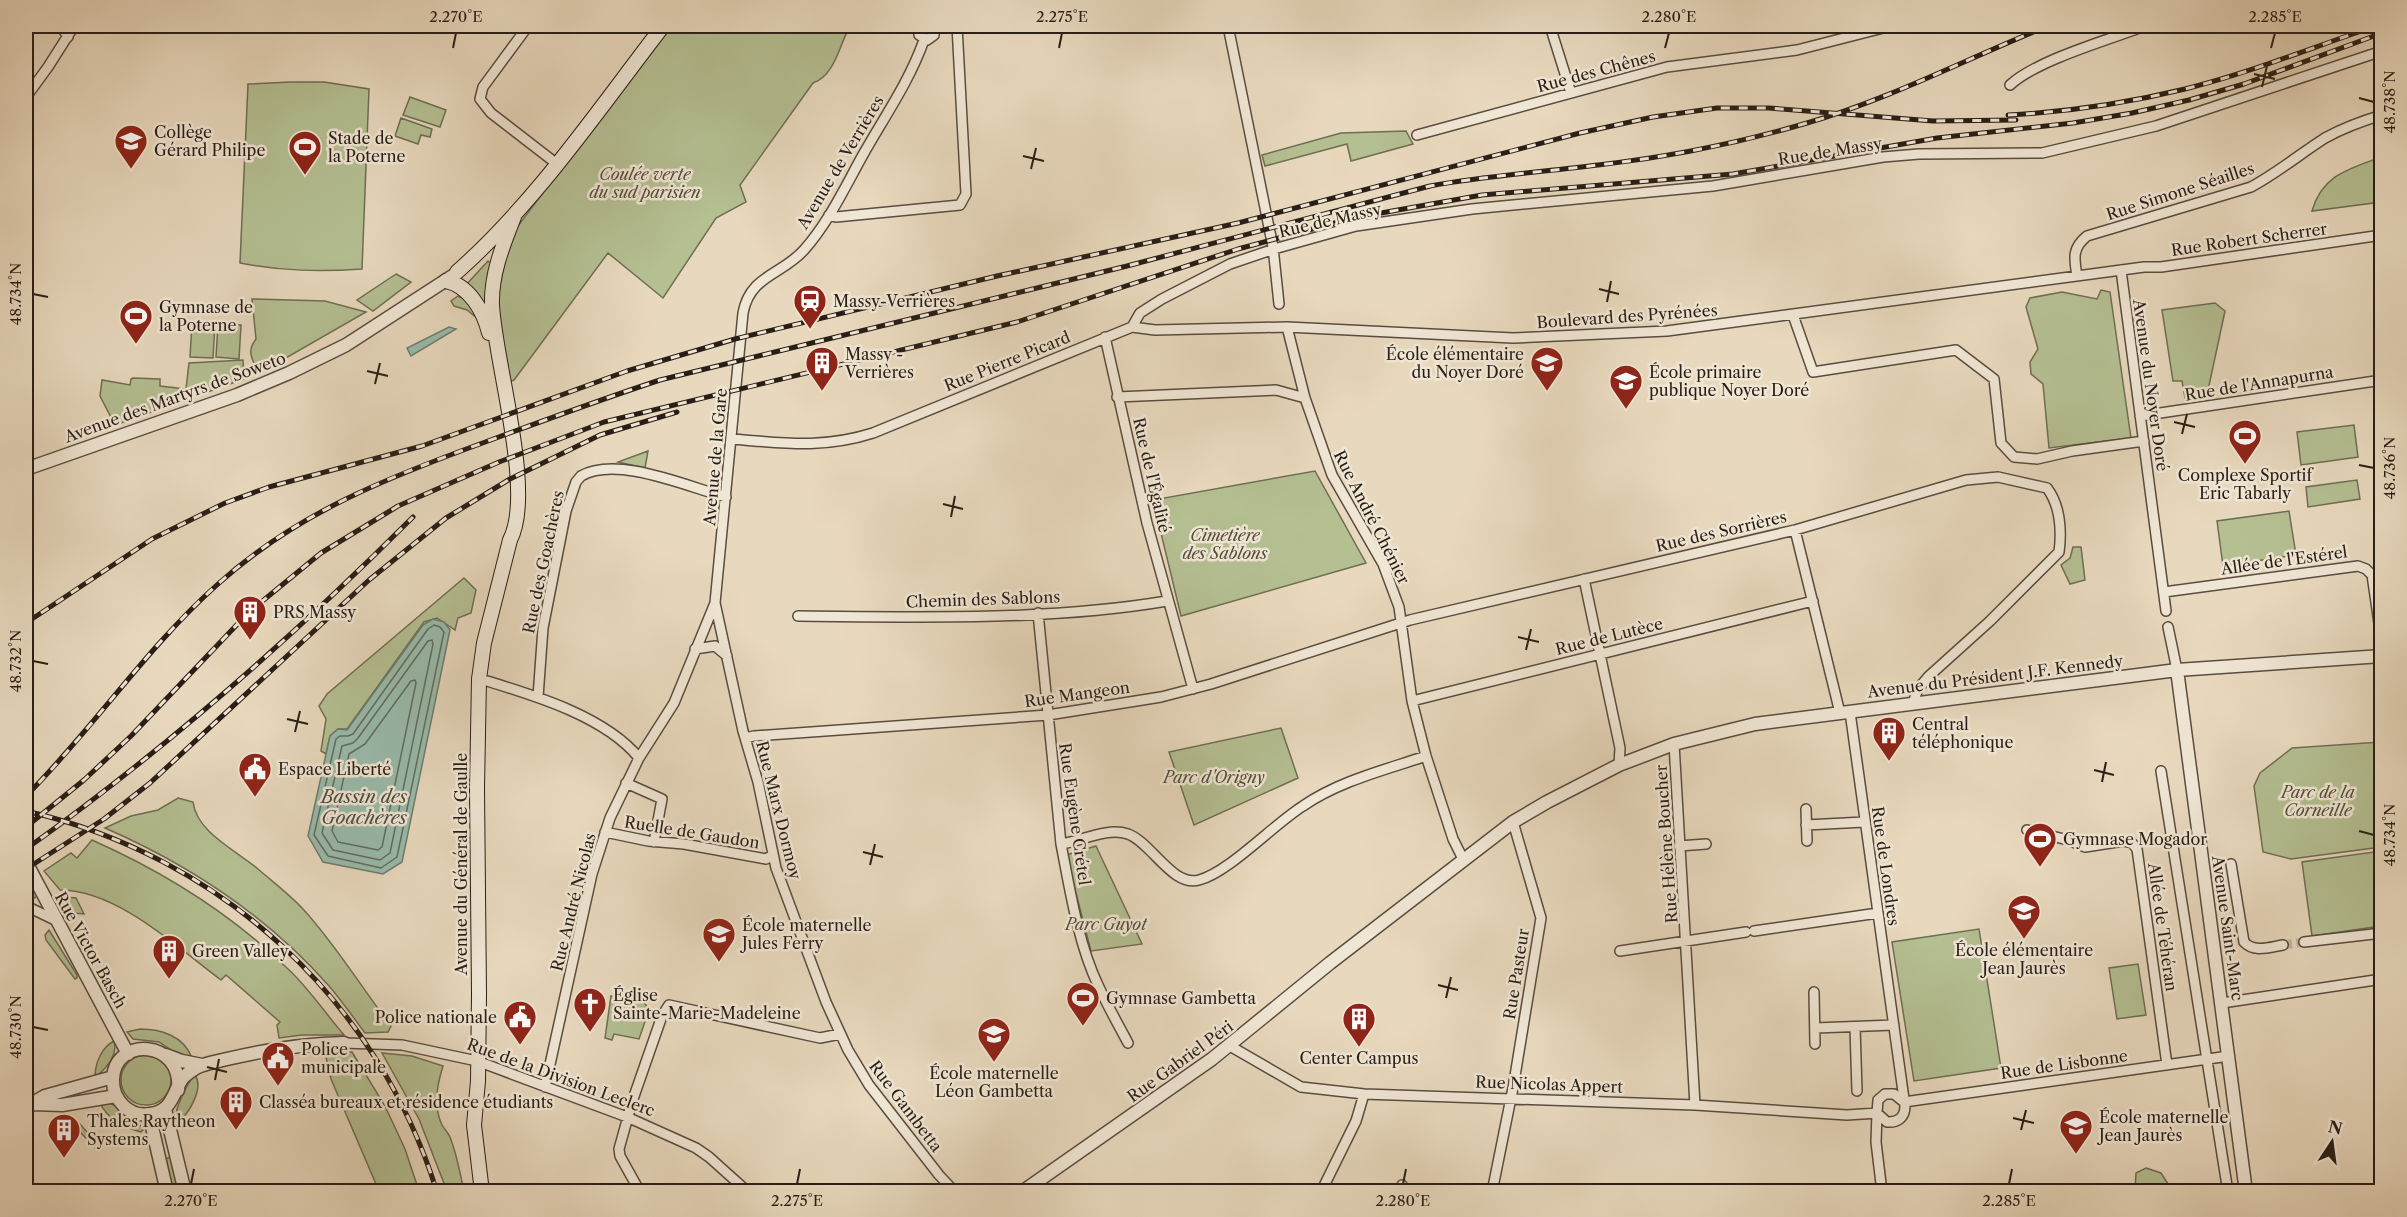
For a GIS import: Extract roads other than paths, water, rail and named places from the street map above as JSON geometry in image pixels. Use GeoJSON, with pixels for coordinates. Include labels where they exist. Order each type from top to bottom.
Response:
{"type":"FeatureCollection","features":[{"type":"Feature","properties":{"kind":"main road","name":"Avenue des Martyrs de Soweto"},"geometry":{"type":"LineString","coordinates":[[452,277],[514,216],[663,26]]}},
{"type":"Feature","properties":{"kind":"main road","name":"Avenue du Général de Gaulle"},"geometry":{"type":"LineString","coordinates":[[482,1191],[474,1125],[478,1081],[479,994],[477,788],[479,679],[484,643],[510,540],[515,530],[518,505],[517,471],[492,303],[497,262],[514,216]]}},
{"type":"Feature","properties":{"kind":"main road","name":"Avenue du Général de Gaulle"},"geometry":{"type":"LineString","coordinates":[[452,277],[452,282],[476,302],[489,332],[511,476],[510,540]]}},
{"type":"Feature","properties":{"kind":"street"},"geometry":{"type":"LineString","coordinates":[[61,26],[68,37]]}},
{"type":"Feature","properties":{"kind":"street"},"geometry":{"type":"LineString","coordinates":[[26,98],[74,26]]}},
{"type":"Feature","properties":{"kind":"street"},"geometry":{"type":"LineString","coordinates":[[528,26],[483,87],[480,99],[491,112],[557,164]]}},
{"type":"Feature","properties":{"kind":"street"},"geometry":{"type":"LineString","coordinates":[[921,26],[918,32],[924,40]]}},
{"type":"Feature","properties":{"kind":"street","name":"Avenue de Verrières"},"geometry":{"type":"LineString","coordinates":[[743,313],[752,289],[761,280],[803,251],[829,215],[911,72],[924,40],[934,35],[934,26]]}},
{"type":"Feature","properties":{"kind":"street"},"geometry":{"type":"LineString","coordinates":[[829,215],[836,217],[960,205],[966,194],[957,26]]}},
{"type":"Feature","properties":{"kind":"street"},"geometry":{"type":"LineString","coordinates":[[1228,26],[1274,249],[1279,304]]}},
{"type":"Feature","properties":{"kind":"street"},"geometry":{"type":"LineString","coordinates":[[1550,26],[1571,93]]}},
{"type":"Feature","properties":{"kind":"street","name":"Rue des Chênes"},"geometry":{"type":"LineString","coordinates":[[1417,135],[1667,67],[1797,50],[1891,26]]}},
{"type":"Feature","properties":{"kind":"street"},"geometry":{"type":"LineString","coordinates":[[2010,86],[2020,76],[2049,62],[2145,26]]}},
{"type":"Feature","properties":{"kind":"street","name":"Rue de Massy"},"geometry":{"type":"LineString","coordinates":[[1274,249],[1356,226],[1472,209],[1713,186],[1883,157],[1919,154],[2042,153],[2156,126],[2382,51]]}},
{"type":"Feature","properties":{"kind":"street","name":"Rue Simone Séailles"},"geometry":{"type":"LineString","coordinates":[[2077,276],[2074,257],[2078,244],[2087,236],[2251,187],[2326,138],[2351,125],[2382,114]]}},
{"type":"Feature","properties":{"kind":"street","name":"Rue Robert Scherrer"},"geometry":{"type":"LineString","coordinates":[[2121,270],[2172,266],[2382,235]]}},
{"type":"Feature","properties":{"kind":"street","name":"Rue Pierre Picard"},"geometry":{"type":"LineString","coordinates":[[732,439],[807,445],[851,440],[1132,327],[1140,313],[1162,299],[1230,264],[1274,249]]}},
{"type":"Feature","properties":{"kind":"street","name":"Boulevard des Pyrénées"},"geometry":{"type":"LineString","coordinates":[[1132,327],[1155,330],[1287,327],[1514,338],[1667,332],[2121,270]]}},
{"type":"Feature","properties":{"kind":"street","name":"Avenue du Noyer Doré"},"geometry":{"type":"LineString","coordinates":[[2121,270],[2166,610]]}},
{"type":"Feature","properties":{"kind":"street","name":"Avenue des Martyrs de Soweto"},"geometry":{"type":"LineString","coordinates":[[26,469],[237,395],[289,373],[346,345],[452,277]]}},
{"type":"Feature","properties":{"kind":"street","name":"Avenue de la Gare"},"geometry":{"type":"LineString","coordinates":[[715,603],[743,313]]}},
{"type":"Feature","properties":{"kind":"street"},"geometry":{"type":"LineString","coordinates":[[1793,315],[1813,372],[1956,350],[1994,379],[2001,443],[2014,457],[2037,459],[2072,451],[2144,441]]}},
{"type":"Feature","properties":{"kind":"street","name":"Rue André Chénier"},"geometry":{"type":"LineString","coordinates":[[1287,327],[1305,398],[1332,475],[1387,573],[1399,607],[1412,701],[1426,756],[1453,839],[1463,860]]}},
{"type":"Feature","properties":{"kind":"street","name":"Rue de l'Égalité"},"geometry":{"type":"LineString","coordinates":[[1105,337],[1167,601],[1193,689]]}},
{"type":"Feature","properties":{"kind":"street","name":"Rue de l'Annapurna"},"geometry":{"type":"LineString","coordinates":[[2140,416],[2382,380]]}},
{"type":"Feature","properties":{"kind":"street"},"geometry":{"type":"LineString","coordinates":[[1118,398],[1275,390],[1305,398]]}},
{"type":"Feature","properties":{"kind":"street","name":"Rue des Goachères"},"geometry":{"type":"LineString","coordinates":[[538,697],[543,628],[566,511],[581,476],[614,469],[642,473],[726,497]]}},
{"type":"Feature","properties":{"kind":"street","name":"Rue des Sorrières"},"geometry":{"type":"LineString","coordinates":[[1401,623],[1795,530],[1966,480],[1998,477],[2047,488],[2055,499],[2059,519],[2060,552],[1998,614],[1929,676],[1918,689],[1913,703]]}},
{"type":"Feature","properties":{"kind":"street","name":"Rue de Londres"},"geometry":{"type":"LineString","coordinates":[[1795,530],[1845,712],[1878,913],[1904,1102]]}},
{"type":"Feature","properties":{"kind":"street","name":"Allée de l'Estérel"},"geometry":{"type":"LineString","coordinates":[[2164,592],[2358,566],[2366,568],[2372,575],[2382,644]]}},
{"type":"Feature","properties":{"kind":"street"},"geometry":{"type":"LineString","coordinates":[[1584,579],[1620,748],[1619,765]]}},
{"type":"Feature","properties":{"kind":"street","name":"Chemin des Sablons"},"geometry":{"type":"LineString","coordinates":[[798,616],[911,617],[1038,614],[1167,601]]}},
{"type":"Feature","properties":{"kind":"street","name":"Rue de Lutèce"},"geometry":{"type":"LineString","coordinates":[[1412,701],[1813,602]]}},
{"type":"Feature","properties":{"kind":"street","name":"Rue André Nicolas"},"geometry":{"type":"LineString","coordinates":[[545,1088],[592,874],[615,803],[639,758],[674,703],[715,603]]}},
{"type":"Feature","properties":{"kind":"street","name":"Rue Marx Dormoy"},"geometry":{"type":"LineString","coordinates":[[715,603],[773,855],[840,1034]]}},
{"type":"Feature","properties":{"kind":"street","name":"Rue Eugène Crétel"},"geometry":{"type":"LineString","coordinates":[[1038,614],[1061,844],[1078,922],[1097,983],[1128,1043]]}},
{"type":"Feature","properties":{"kind":"street","name":"Rue Mangeon"},"geometry":{"type":"LineString","coordinates":[[746,738],[1048,715],[1161,697],[1401,623]]}},
{"type":"Feature","properties":{"kind":"street"},"geometry":{"type":"LineString","coordinates":[[2169,627],[2177,670]]}},
{"type":"Feature","properties":{"kind":"street"},"geometry":{"type":"LineString","coordinates":[[695,649],[715,646],[727,656]]}},
{"type":"Feature","properties":{"kind":"street","name":"Avenue du Président J.F. Kennedy"},"geometry":{"type":"LineString","coordinates":[[1513,822],[1619,765],[1674,744],[1755,723],[2177,670],[2382,656]]}},
{"type":"Feature","properties":{"kind":"street","name":"Avenue Saint-Marc"},"geometry":{"type":"LineString","coordinates":[[2177,670],[2246,1191]]}},
{"type":"Feature","properties":{"kind":"street"},"geometry":{"type":"LineString","coordinates":[[487,681],[538,697],[585,718],[624,742],[639,758]]}},
{"type":"Feature","properties":{"kind":"street","name":"Rue Hélène Boucher"},"geometry":{"type":"LineString","coordinates":[[1674,744],[1695,1105]]}},
{"type":"Feature","properties":{"kind":"street"},"geometry":{"type":"LineString","coordinates":[[1061,844],[1113,831],[1128,834],[1148,848],[1175,875],[1196,881],[1215,874],[1304,805],[1358,779],[1426,756]]}},
{"type":"Feature","properties":{"kind":"street"},"geometry":{"type":"LineString","coordinates":[[2161,771],[2205,1059],[2228,1191]]}},
{"type":"Feature","properties":{"kind":"street"},"geometry":{"type":"LineString","coordinates":[[626,783],[662,799],[654,842]]}},
{"type":"Feature","properties":{"kind":"street"},"geometry":{"type":"LineString","coordinates":[[1806,809],[1807,840]]}},
{"type":"Feature","properties":{"kind":"street","name":"Rue Gabriel Péri"},"geometry":{"type":"LineString","coordinates":[[1022,1191],[1230,1046],[1289,996],[1513,822]]}},
{"type":"Feature","properties":{"kind":"street","name":"Rue Pasteur"},"geometry":{"type":"LineString","coordinates":[[1492,1191],[1511,1098],[1541,918],[1513,822]]}},
{"type":"Feature","properties":{"kind":"street"},"geometry":{"type":"LineString","coordinates":[[1806,825],[1864,822]]}},
{"type":"Feature","properties":{"kind":"street","name":"Allée de Téhéran"},"geometry":{"type":"LineString","coordinates":[[2027,830],[2068,840],[2085,847],[2124,841],[2132,843],[2137,849],[2167,1065]]}},
{"type":"Feature","properties":{"kind":"street","name":"Ruelle de Gaudon"},"geometry":{"type":"LineString","coordinates":[[605,832],[766,859],[773,855]]}},
{"type":"Feature","properties":{"kind":"street"},"geometry":{"type":"LineString","coordinates":[[1679,846],[1706,844]]}},
{"type":"Feature","properties":{"kind":"street","name":"Rue Victor Basch"},"geometry":{"type":"LineString","coordinates":[[26,862],[128,1054]]}},
{"type":"Feature","properties":{"kind":"street"},"geometry":{"type":"LineString","coordinates":[[2231,864],[2244,942],[2249,947],[2258,949],[2283,945]]}},
{"type":"Feature","properties":{"kind":"street"},"geometry":{"type":"LineString","coordinates":[[26,906],[55,920]]}},
{"type":"Feature","properties":{"kind":"street","name":"Rue Hélène Boucher"},"geometry":{"type":"LineString","coordinates":[[1620,951],[1878,913]]}},
{"type":"Feature","properties":{"kind":"street"},"geometry":{"type":"LineString","coordinates":[[2304,942],[2382,933]]}},
{"type":"Feature","properties":{"kind":"street"},"geometry":{"type":"LineString","coordinates":[[2222,1003],[2382,980]]}},
{"type":"Feature","properties":{"kind":"street"},"geometry":{"type":"LineString","coordinates":[[1814,992],[1815,1044]]}},
{"type":"Feature","properties":{"kind":"street"},"geometry":{"type":"LineString","coordinates":[[640,1191],[620,1156],[619,1149],[627,1117],[662,1016],[669,1005],[820,1038],[840,1034]]}},
{"type":"Feature","properties":{"kind":"street"},"geometry":{"type":"LineString","coordinates":[[1815,1028],[1894,1025]]}},
{"type":"Feature","properties":{"kind":"street"},"geometry":{"type":"LineString","coordinates":[[1855,1027],[1857,1091]]}},
{"type":"Feature","properties":{"kind":"street","name":"Rue Gambetta"},"geometry":{"type":"LineString","coordinates":[[840,1034],[869,1085],[955,1191]]}},
{"type":"Feature","properties":{"kind":"street","name":"Rue de la Division Leclerc"},"geometry":{"type":"LineString","coordinates":[[178,1090],[182,1079],[202,1065],[267,1050],[316,1044],[402,1044],[477,1061],[627,1117],[696,1148],[748,1191]]}},
{"type":"Feature","properties":{"kind":"street","name":"Rue Nicolas Appert"},"geometry":{"type":"LineString","coordinates":[[1230,1046],[1301,1087],[1364,1094],[1695,1105],[1847,1115],[1877,1113]]}},
{"type":"Feature","properties":{"kind":"street"},"geometry":{"type":"LineString","coordinates":[[149,1048],[165,1054],[176,1067],[178,1074],[178,1090],[174,1098],[165,1109],[150,1114],[130,1111],[116,1096],[112,1077],[120,1061],[138,1049],[149,1048]]}},
{"type":"Feature","properties":{"kind":"street","name":"Rue de la Division Leclerc"},"geometry":{"type":"LineString","coordinates":[[165,1054],[182,1061],[202,1065]]}},
{"type":"Feature","properties":{"kind":"street","name":"Rue de Lisbonne"},"geometry":{"type":"LineString","coordinates":[[1904,1102],[2229,1056]]}},
{"type":"Feature","properties":{"kind":"street"},"geometry":{"type":"LineString","coordinates":[[1882,1191],[1876,1142],[1878,1100],[1890,1093],[1900,1072]]}},
{"type":"Feature","properties":{"kind":"street"},"geometry":{"type":"LineString","coordinates":[[29,1103],[45,1096],[112,1077]]}},
{"type":"Feature","properties":{"kind":"street"},"geometry":{"type":"LineString","coordinates":[[1876,1142],[1891,1122],[1903,1115],[1904,1102],[1898,1095],[1890,1093]]}},
{"type":"Feature","properties":{"kind":"street"},"geometry":{"type":"LineString","coordinates":[[1321,1191],[1356,1121],[1364,1094]]}},
{"type":"Feature","properties":{"kind":"street"},"geometry":{"type":"LineString","coordinates":[[29,1103],[62,1105],[116,1096]]}},
{"type":"Feature","properties":{"kind":"street"},"geometry":{"type":"LineString","coordinates":[[165,1109],[184,1191]]}},
{"type":"Feature","properties":{"kind":"street"},"geometry":{"type":"LineString","coordinates":[[1877,1113],[1883,1120],[1891,1122]]}},
{"type":"Feature","properties":{"kind":"street"},"geometry":{"type":"LineString","coordinates":[[150,1114],[167,1191]]}},
{"type":"Feature","properties":{"kind":"water"},"geometry":{"type":"Polygon","coordinates":[[[449,327],[456,329],[411,356],[407,348],[449,327]]]}},
{"type":"Feature","properties":{"kind":"water","name":"Bassin des Goachères"},"geometry":{"type":"Polygon","coordinates":[[[433,619],[444,622],[450,630],[402,862],[383,874],[323,862],[308,836],[330,736],[338,729],[347,730],[423,625],[433,619]]]}},
{"type":"Feature","properties":{"kind":"tunnel"},"geometry":{"type":"LineString","coordinates":[[2283,945],[2304,942]]}},
{"type":"Feature","properties":{"kind":"railway"},"geometry":{"type":"LineString","coordinates":[[26,796],[74,744],[167,635],[218,584],[280,536],[312,517],[415,468],[660,380],[1127,266],[1430,186],[1651,158],[1729,143],[1807,123],[1929,78],[2048,26]]}},
{"type":"Feature","properties":{"kind":"railway"},"geometry":{"type":"LineString","coordinates":[[2008,115],[2097,106],[2185,89],[2257,68],[2376,26]]}},
{"type":"Feature","properties":{"kind":"railway"},"geometry":{"type":"LineString","coordinates":[[26,827],[84,780],[131,736],[249,612],[321,553],[398,506],[499,462],[604,422],[1017,322],[1238,249],[1353,218],[1482,195],[1733,174],[1937,138],[2073,123],[2132,113],[2244,84],[2382,33]]}},
{"type":"Feature","properties":{"kind":"railway"},"geometry":{"type":"LineString","coordinates":[[26,623],[152,539],[225,503],[269,487],[422,446],[627,371],[735,339],[997,276],[1238,223],[1580,133],[1653,117],[1717,108],[1769,108],[1933,121],[2016,120]]}},
{"type":"Feature","properties":{"kind":"railway"},"geometry":{"type":"LineString","coordinates":[[26,869],[104,819],[150,783],[369,580],[446,518],[510,479],[600,435],[677,412]]}},
{"type":"Feature","properties":{"kind":"railway"},"geometry":{"type":"LineString","coordinates":[[26,849],[128,772],[227,691],[321,606],[413,517]]}},
{"type":"Feature","properties":{"kind":"railway"},"geometry":{"type":"LineString","coordinates":[[26,811],[97,832],[164,862],[226,900],[282,946],[332,998],[375,1057],[410,1122],[437,1192]]}},
{"type":"Feature","properties":{"kind":"place","name":"Collège Gérard Philipe"},"geometry":{"type":"Point","coordinates":[131,170]}},
{"type":"Feature","properties":{"kind":"place","name":"Stade de la Poterne"},"geometry":{"type":"Point","coordinates":[305,176]}},
{"type":"Feature","properties":{"kind":"place","name":"Massy-Verrières"},"geometry":{"type":"Point","coordinates":[810,330]}},
{"type":"Feature","properties":{"kind":"place","name":"Gymnase de la Poterne"},"geometry":{"type":"Point","coordinates":[136,345]}},
{"type":"Feature","properties":{"kind":"place","name":"Massy - Verrières"},"geometry":{"type":"Point","coordinates":[822,392]}},
{"type":"Feature","properties":{"kind":"place","name":"École élémentaire du Noyer Doré"},"geometry":{"type":"Point","coordinates":[1547,392]}},
{"type":"Feature","properties":{"kind":"place","name":"École primaire publique Noyer Doré"},"geometry":{"type":"Point","coordinates":[1626,410]}},
{"type":"Feature","properties":{"kind":"place","name":"Complexe Sportif Eric Tabarly"},"geometry":{"type":"Point","coordinates":[2245,465]}},
{"type":"Feature","properties":{"kind":"place","name":"PRS Massy"},"geometry":{"type":"Point","coordinates":[250,641]}},
{"type":"Feature","properties":{"kind":"place","name":"Central téléphonique"},"geometry":{"type":"Point","coordinates":[1889,762]}},
{"type":"Feature","properties":{"kind":"place","name":"Espace Liberté"},"geometry":{"type":"Point","coordinates":[255,798]}},
{"type":"Feature","properties":{"kind":"place","name":"Gymnase Mogador"},"geometry":{"type":"Point","coordinates":[2040,868]}},
{"type":"Feature","properties":{"kind":"place","name":"École élémentaire Jean Jaurès"},"geometry":{"type":"Point","coordinates":[2024,940]}},
{"type":"Feature","properties":{"kind":"place","name":"École maternelle Jules Ferry"},"geometry":{"type":"Point","coordinates":[719,963]}},
{"type":"Feature","properties":{"kind":"place","name":"Green Valley"},"geometry":{"type":"Point","coordinates":[169,980]}},
{"type":"Feature","properties":{"kind":"place","name":"Gymnase Gambetta"},"geometry":{"type":"Point","coordinates":[1083,1027]}},
{"type":"Feature","properties":{"kind":"place","name":"Église Sainte-Marie-Madeleine"},"geometry":{"type":"Point","coordinates":[590,1033]}},
{"type":"Feature","properties":{"kind":"place","name":"Police nationale"},"geometry":{"type":"Point","coordinates":[520,1046]}},
{"type":"Feature","properties":{"kind":"place","name":"Center Campus"},"geometry":{"type":"Point","coordinates":[1359,1048]}},
{"type":"Feature","properties":{"kind":"place","name":"École maternelle Léon Gambetta"},"geometry":{"type":"Point","coordinates":[994,1063]}},
{"type":"Feature","properties":{"kind":"place","name":"Police municipale"},"geometry":{"type":"Point","coordinates":[278,1087]}},
{"type":"Feature","properties":{"kind":"place","name":"Classéa bureaux et résidence étudiants"},"geometry":{"type":"Point","coordinates":[236,1131]}},
{"type":"Feature","properties":{"kind":"place","name":"École maternelle Jean Jaurès"},"geometry":{"type":"Point","coordinates":[2076,1155]}},
{"type":"Feature","properties":{"kind":"place","name":"Thales Raytheon Systems"},"geometry":{"type":"Point","coordinates":[64,1159]}},
{"type":"Feature","properties":{"kind":"park label","name":"Coulée verte du sud parisien"},"geometry":{"type":"Point","coordinates":[645,183]}},
{"type":"Feature","properties":{"kind":"park label","name":"Cimetière des Sablons"},"geometry":{"type":"Point","coordinates":[1225,544]}},
{"type":"Feature","properties":{"kind":"park label","name":"Parc d'Origny"},"geometry":{"type":"Point","coordinates":[1214,777]}},
{"type":"Feature","properties":{"kind":"park label","name":"Parc de la Corneille"},"geometry":{"type":"Point","coordinates":[2318,801]}},
{"type":"Feature","properties":{"kind":"park label","name":"Parc Guyot"},"geometry":{"type":"Point","coordinates":[1106,924]}}]}
